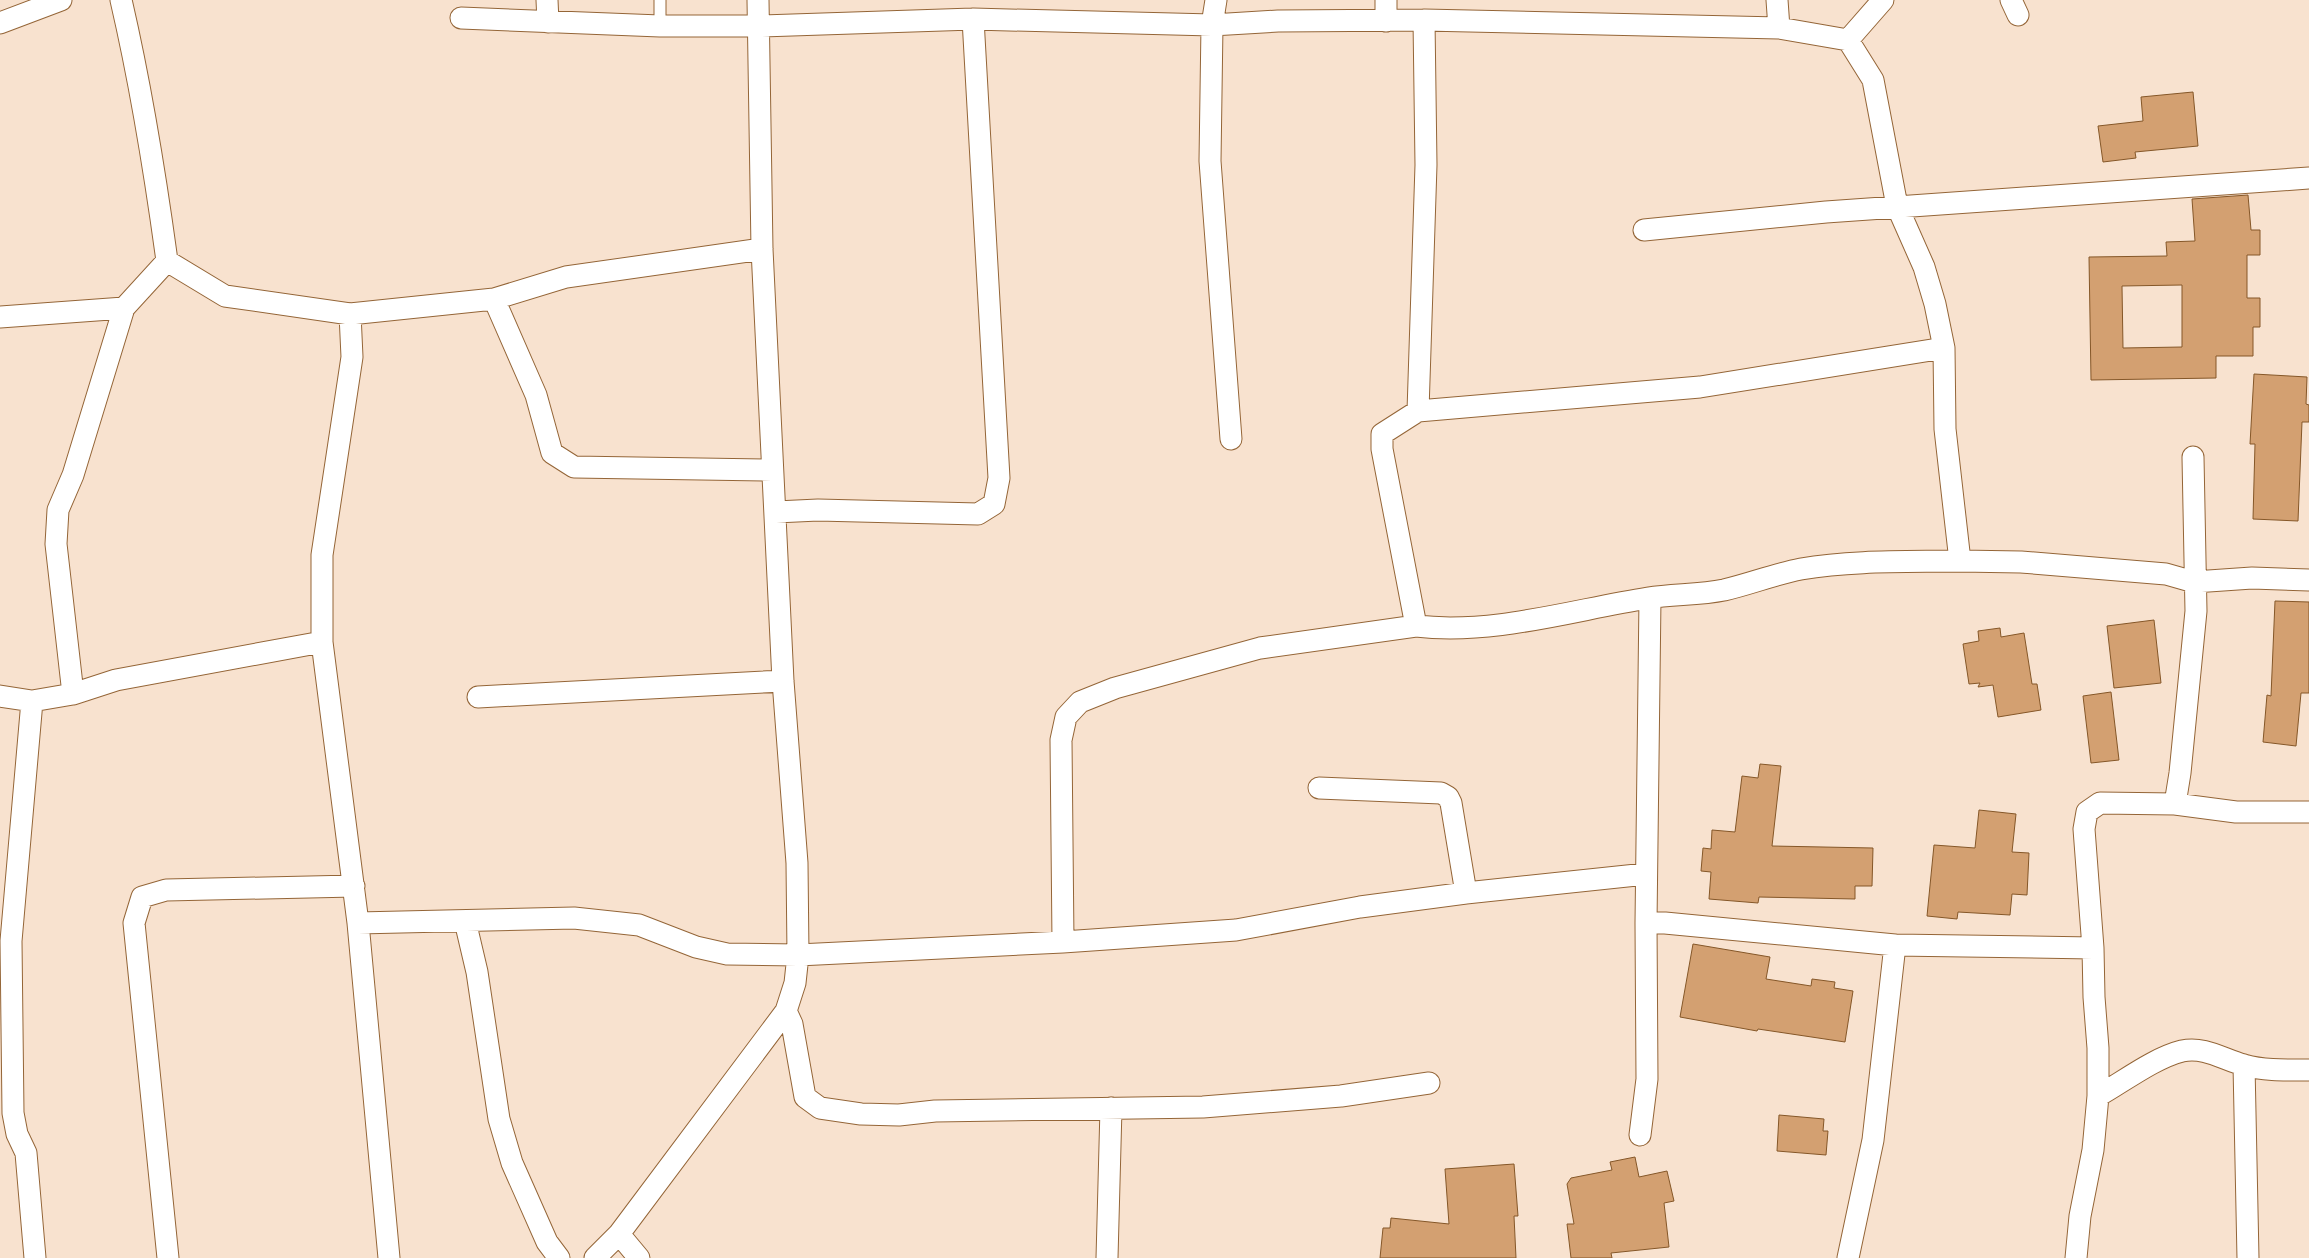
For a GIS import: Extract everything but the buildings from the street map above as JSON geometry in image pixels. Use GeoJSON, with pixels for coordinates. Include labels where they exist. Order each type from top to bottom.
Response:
{"type":"FeatureCollection","features":[{"type":"Feature","properties":{"kind":"street"},"geometry":{"type":"LineString","coordinates":[[0,23],[61,0]]}},
{"type":"Feature","properties":{"kind":"street"},"geometry":{"type":"LineString","coordinates":[[73,694],[56,544],[58,510],[73,475],[124,308],[166,260],[153,155],[121,0]]}},
{"type":"Feature","properties":{"kind":"street"},"geometry":{"type":"LineString","coordinates":[[547,0],[548,22]]}},
{"type":"Feature","properties":{"kind":"street"},"geometry":{"type":"LineString","coordinates":[[595,1258],[619,1234],[786,1011],[796,983],[798,955],[797,863],[783,681],[762,249],[758,0]]}},
{"type":"Feature","properties":{"kind":"street"},"geometry":{"type":"LineString","coordinates":[[1216,0],[1212,25],[1210,161],[1232,439]]}},
{"type":"Feature","properties":{"kind":"street"},"geometry":{"type":"LineString","coordinates":[[1386,0],[1386,21]]}},
{"type":"Feature","properties":{"kind":"street"},"geometry":{"type":"LineString","coordinates":[[1777,0],[1779,28]]}},
{"type":"Feature","properties":{"kind":"street"},"geometry":{"type":"LineString","coordinates":[[1848,40],[1883,0]]}},
{"type":"Feature","properties":{"kind":"street"},"geometry":{"type":"LineString","coordinates":[[461,18],[660,26],[759,26],[973,19],[1212,25],[1278,21],[1424,20],[1779,28],[1848,40],[1873,80],[1897,206],[1924,267],[1935,304],[1944,348],[1945,429],[1960,560]]}},
{"type":"Feature","properties":{"kind":"street"},"geometry":{"type":"LineString","coordinates":[[776,512],[818,510],[978,514],[994,504],[999,478],[973,19]]}},
{"type":"Feature","properties":{"kind":"street"},"geometry":{"type":"LineString","coordinates":[[1418,411],[1426,165],[1424,20]]}},
{"type":"Feature","properties":{"kind":"street"},"geometry":{"type":"LineString","coordinates":[[1644,230],[1897,206],[2309,178]]}},
{"type":"Feature","properties":{"kind":"street"},"geometry":{"type":"LineString","coordinates":[[166,260],[225,296],[350,314],[494,299],[566,277],[762,249]]}},
{"type":"Feature","properties":{"kind":"street"},"geometry":{"type":"LineString","coordinates":[[494,299],[536,394],[552,453],[559,458],[574,467],[772,470]]}},
{"type":"Feature","properties":{"kind":"street"},"geometry":{"type":"LineString","coordinates":[[0,316],[124,308]]}},
{"type":"Feature","properties":{"kind":"street"},"geometry":{"type":"LineString","coordinates":[[350,314],[352,357],[322,555],[322,642],[354,886],[389,1258]]}},
{"type":"Feature","properties":{"kind":"street"},"geometry":{"type":"LineString","coordinates":[[1416,626],[1382,449],[1382,434],[1418,411],[1700,387],[1944,348]]}},
{"type":"Feature","properties":{"kind":"street"},"geometry":{"type":"LineString","coordinates":[[2175,804],[2180,773],[2196,611],[2193,457]]}},
{"type":"Feature","properties":{"kind":"street"},"geometry":{"type":"LineString","coordinates":[[1063,942],[1061,740],[1066,717],[1080,702],[1115,688],[1260,648],[1416,626],[1440,629],[1482,626],[1650,598],[1722,590],[1800,569],[1854,564],[1960,560],[2021,562],[2166,574],[2194,582],[2252,578],[2309,580]]}},
{"type":"Feature","properties":{"kind":"street"},"geometry":{"type":"LineString","coordinates":[[1640,1135],[1648,1079],[1646,874],[1650,598]]}},
{"type":"Feature","properties":{"kind":"street"},"geometry":{"type":"LineString","coordinates":[[0,696],[32,701],[73,694],[116,680],[322,642]]}},
{"type":"Feature","properties":{"kind":"street"},"geometry":{"type":"LineString","coordinates":[[478,697],[783,681]]}},
{"type":"Feature","properties":{"kind":"street"},"geometry":{"type":"LineString","coordinates":[[32,701],[11,942],[13,1113],[17,1134],[23,1143],[26,1153],[35,1258]]}},
{"type":"Feature","properties":{"kind":"street"},"geometry":{"type":"LineString","coordinates":[[1319,788],[1436,792],[1448,797],[1451,803],[1466,892]]}},
{"type":"Feature","properties":{"kind":"street"},"geometry":{"type":"LineString","coordinates":[[2076,1258],[2080,1216],[2093,1150],[2098,1096],[2098,1048],[2093,948],[2084,858],[2084,829],[2087,812],[2100,803],[2175,804],[2236,812],[2309,812]]}},
{"type":"Feature","properties":{"kind":"street"},"geometry":{"type":"LineString","coordinates":[[358,923],[574,918],[639,926],[696,947],[727,954],[798,955],[1063,942],[1236,930],[1360,907],[1466,892],[1646,874]]}},
{"type":"Feature","properties":{"kind":"street"},"geometry":{"type":"LineString","coordinates":[[168,1258],[134,923],[142,897],[166,890],[354,886]]}},
{"type":"Feature","properties":{"kind":"street"},"geometry":{"type":"LineString","coordinates":[[465,921],[477,972],[499,1119],[512,1163],[522,1188],[547,1242],[559,1258]]}},
{"type":"Feature","properties":{"kind":"street"},"geometry":{"type":"LineString","coordinates":[[1646,923],[1665,923],[1895,944],[2093,948]]}},
{"type":"Feature","properties":{"kind":"street"},"geometry":{"type":"LineString","coordinates":[[1848,1258],[1873,1140],[1895,944]]}},
{"type":"Feature","properties":{"kind":"street"},"geometry":{"type":"LineString","coordinates":[[786,1011],[792,1024],[805,1097],[820,1108],[861,1114],[899,1115],[935,1111],[1203,1108],[1341,1096],[1429,1083]]}},
{"type":"Feature","properties":{"kind":"street"},"geometry":{"type":"LineString","coordinates":[[2098,1096],[2158,1061],[2183,1051],[2213,1052],[2244,1065],[2275,1070],[2309,1070]]}},
{"type":"Feature","properties":{"kind":"street"},"geometry":{"type":"LineString","coordinates":[[2244,1065],[2248,1258]]}},
{"type":"Feature","properties":{"kind":"street"},"geometry":{"type":"LineString","coordinates":[[1107,1258],[1111,1108]]}},
{"type":"Feature","properties":{"kind":"street"},"geometry":{"type":"LineString","coordinates":[[619,1234],[639,1258]]}},
{"type":"Feature","properties":{"kind":"lane"},"geometry":{"type":"LineString","coordinates":[[660,0],[660,26]]}}]}
